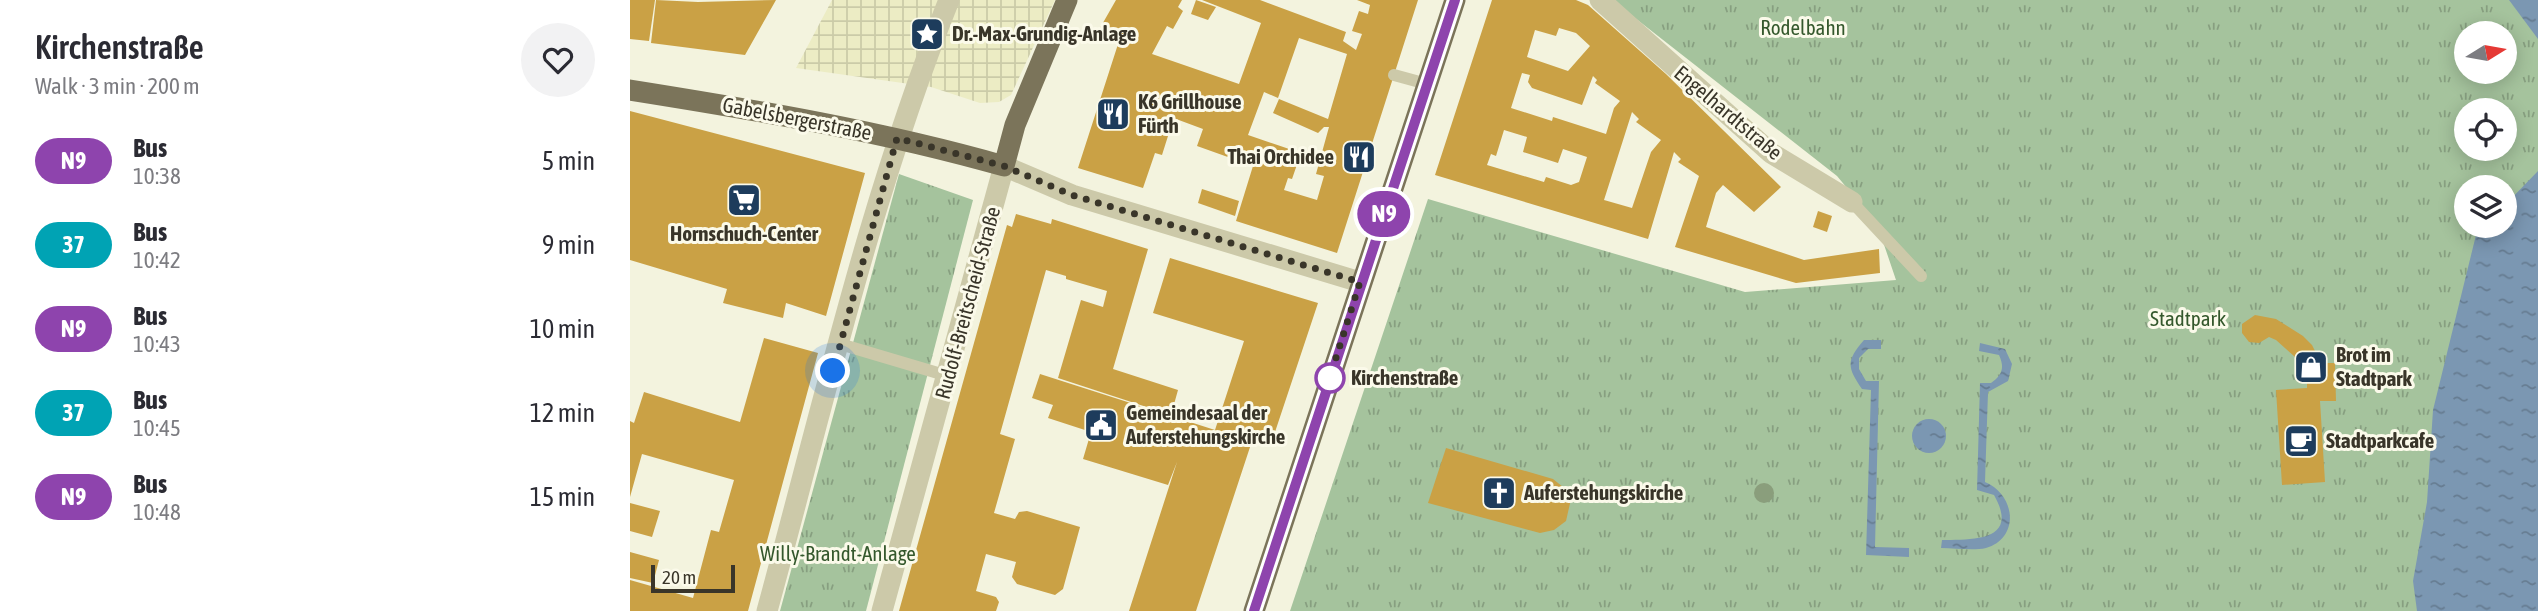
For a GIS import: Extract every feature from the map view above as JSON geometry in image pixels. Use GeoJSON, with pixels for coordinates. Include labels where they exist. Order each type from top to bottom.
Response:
{"type":"FeatureCollection","features":[{"type":"Feature","properties":{"kind":"main road","name":"Rudolf-Breitscheid-Straße"},"geometry":{"type":"LineString","coordinates":[[1004,166],[1015,125],[1068,0]]}},
{"type":"Feature","properties":{"kind":"main road"},"geometry":{"type":"LineString","coordinates":[[1254,611],[1360,282],[1455,0]]}},
{"type":"Feature","properties":{"kind":"main road","name":"Gabelsbergerstraße"},"geometry":{"type":"LineString","coordinates":[[630,90],[785,115],[897,138],[1004,166]]}},
{"type":"Feature","properties":{"kind":"street"},"geometry":{"type":"LineString","coordinates":[[767,611],[897,138],[949,0]]}},
{"type":"Feature","properties":{"kind":"street","name":"Engelhardtstraße"},"geometry":{"type":"LineString","coordinates":[[1600,0],[1772,153],[1852,202]]}},
{"type":"Feature","properties":{"kind":"street"},"geometry":{"type":"LineString","coordinates":[[1004,166],[1072,195],[1360,282]]}},
{"type":"Feature","properties":{"kind":"street","name":"Rudolf-Breitscheid-Straße"},"geometry":{"type":"LineString","coordinates":[[882,611],[1004,166]]}},
{"type":"Feature","properties":{"kind":"lane"},"geometry":{"type":"LineString","coordinates":[[1394,75],[1427,84]]}},
{"type":"Feature","properties":{"kind":"lane","name":"Engelhardtstraße"},"geometry":{"type":"LineString","coordinates":[[1852,202],[1921,276]]}},
{"type":"Feature","properties":{"kind":"lane"},"geometry":{"type":"LineString","coordinates":[[840,344],[948,376]]}},
{"type":"Feature","properties":{"kind":"green space","name":"Stadtpark"},"geometry":{"type":"Polygon","coordinates":[[[1612,0],[2538,0],[2538,611],[1290,611],[1428,199],[1745,292],[1896,280],[1877,224],[1837,176],[1612,0]]]}},
{"type":"Feature","properties":{"kind":"green space","name":"Willy-Brandt-Anlage"},"geometry":{"type":"Polygon","coordinates":[[[899,174],[973,200],[866,611],[780,611],[899,174]]]}},
{"type":"Feature","properties":{"kind":"shaded area","name":"Dr.-Max-Grundig-Anlage"},"geometry":{"type":"Polygon","coordinates":[[[832,0],[1055,0],[1011,95],[999,102],[980,103],[931,87],[796,68],[832,0]]]}},
{"type":"Feature","properties":{"kind":"water"},"geometry":{"type":"Polygon","coordinates":[[[2509,0],[2538,0],[2538,39],[2509,0]]]}},
{"type":"Feature","properties":{"kind":"water"},"geometry":{"type":"Polygon","coordinates":[[[2538,171],[2538,611],[2417,611],[2413,581],[2427,502],[2433,410],[2475,238],[2517,238],[2517,193],[2538,171]]]}},
{"type":"Feature","properties":{"kind":"water"},"geometry":{"type":"Polygon","coordinates":[[[1864,340],[1881,340],[1881,349],[1868,349],[1859,358],[1859,369],[1866,381],[1879,381],[1875,547],[1909,548],[1909,557],[1866,555],[1871,390],[1862,389],[1851,369],[1854,353],[1864,340]]]}},
{"type":"Feature","properties":{"kind":"water"},"geometry":{"type":"Polygon","coordinates":[[[1980,343],[2005,349],[2012,364],[2008,381],[1988,392],[1985,482],[2003,496],[2010,516],[2009,526],[1997,543],[1986,548],[1941,548],[1942,540],[1990,535],[2001,521],[2001,510],[1994,495],[1977,490],[1980,383],[1991,383],[1998,377],[2002,367],[1999,355],[1979,351],[1980,343]]]}},
{"type":"Feature","properties":{"kind":"water"},"geometry":{"type":"Polygon","coordinates":[[[1929,419],[1941,424],[1946,436],[1941,448],[1929,453],[1917,448],[1912,436],[1917,424],[1929,419]]]}},
{"type":"Feature","properties":{"kind":"building"},"geometry":{"type":"Polygon","coordinates":[[[630,0],[655,0],[649,41],[630,39],[630,0]]]}},
{"type":"Feature","properties":{"kind":"building"},"geometry":{"type":"Polygon","coordinates":[[[656,0],[776,0],[745,55],[651,43],[656,0]]]}},
{"type":"Feature","properties":{"kind":"building"},"geometry":{"type":"Polygon","coordinates":[[[1116,0],[1182,0],[1178,7],[1183,11],[1173,29],[1167,26],[1152,54],[1239,84],[1261,23],[1202,0],[1260,0],[1346,32],[1343,41],[1356,50],[1362,34],[1352,31],[1359,11],[1368,14],[1370,5],[1357,0],[1418,0],[1337,253],[1236,221],[1253,166],[1197,146],[1203,129],[1168,116],[1162,134],[1168,136],[1162,155],[1155,153],[1143,188],[1078,168],[1120,38],[1100,28],[1116,0]],[[1299,38],[1278,98],[1264,92],[1248,135],[1301,153],[1292,179],[1288,178],[1284,190],[1317,200],[1324,176],[1316,174],[1329,127],[1324,127],[1318,133],[1273,113],[1279,99],[1328,119],[1347,54],[1299,38]]]}},
{"type":"Feature","properties":{"kind":"building"},"geometry":{"type":"Polygon","coordinates":[[[1196,0],[1216,7],[1208,20],[1191,14],[1196,0]]]}},
{"type":"Feature","properties":{"kind":"building"},"geometry":{"type":"Polygon","coordinates":[[[1492,0],[1576,0],[1588,5],[1666,74],[1781,187],[1754,212],[1723,185],[1716,193],[1706,227],[1804,260],[1879,249],[1880,273],[1796,283],[1675,247],[1699,176],[1678,162],[1681,159],[1674,152],[1648,239],[1435,175],[1492,0]],[[1559,28],[1556,36],[1535,30],[1527,57],[1568,71],[1590,46],[1576,33],[1559,28]],[[1522,73],[1511,108],[1552,121],[1553,117],[1606,134],[1614,108],[1620,101],[1595,83],[1597,80],[1593,76],[1582,105],[1532,88],[1528,82],[1530,75],[1522,73]],[[1632,112],[1604,200],[1632,208],[1651,152],[1661,140],[1636,122],[1639,119],[1632,112]],[[1504,130],[1496,156],[1491,154],[1487,165],[1544,182],[1546,177],[1571,185],[1579,182],[1587,157],[1563,149],[1558,163],[1523,152],[1527,137],[1504,130]]]}},
{"type":"Feature","properties":{"kind":"building","name":"Hornschuch-Center"},"geometry":{"type":"Polygon","coordinates":[[[630,111],[865,173],[826,316],[786,303],[783,318],[723,303],[727,289],[630,260],[630,111]]]}},
{"type":"Feature","properties":{"kind":"building"},"geometry":{"type":"Polygon","coordinates":[[[1202,189],[1239,201],[1235,216],[1198,203],[1202,189]]]}},
{"type":"Feature","properties":{"kind":"building"},"geometry":{"type":"Polygon","coordinates":[[[1818,211],[1832,216],[1827,232],[1813,227],[1818,211]]]}},
{"type":"Feature","properties":{"kind":"building"},"geometry":{"type":"Polygon","coordinates":[[[1016,214],[1051,224],[1052,219],[1148,249],[1113,369],[1178,390],[1171,415],[1058,378],[1081,300],[1103,307],[1107,291],[1046,270],[1000,434],[1015,439],[994,513],[1015,519],[1019,512],[1027,511],[1080,527],[1063,589],[1055,595],[1017,584],[1012,577],[1016,562],[986,554],[976,591],[996,597],[999,602],[996,611],[899,611],[1007,225],[1012,227],[1016,214]]]}},
{"type":"Feature","properties":{"kind":"building"},"geometry":{"type":"Polygon","coordinates":[[[1170,258],[1318,303],[1270,447],[1252,441],[1196,611],[1129,611],[1177,462],[1168,485],[1083,459],[1091,432],[1048,418],[1053,405],[1032,398],[1040,374],[1215,430],[1244,341],[1153,313],[1170,258]]]}},
{"type":"Feature","properties":{"kind":"building","name":"Stadtparkcafe"},"geometry":{"type":"Polygon","coordinates":[[[2255,315],[2276,319],[2303,336],[2312,345],[2321,363],[2335,363],[2336,401],[2320,401],[2325,482],[2282,485],[2276,390],[2307,388],[2307,376],[2303,364],[2276,340],[2269,337],[2259,343],[2249,342],[2242,333],[2242,324],[2255,315]]]}},
{"type":"Feature","properties":{"kind":"building"},"geometry":{"type":"Polygon","coordinates":[[[764,338],[818,353],[748,611],[630,611],[630,580],[693,598],[711,530],[719,532],[734,480],[642,454],[630,497],[630,421],[634,423],[644,392],[740,422],[764,338]]]}},
{"type":"Feature","properties":{"kind":"building","name":"Auferstehungskirche"},"geometry":{"type":"Polygon","coordinates":[[[1446,448],[1553,479],[1571,499],[1566,521],[1554,530],[1540,533],[1428,503],[1446,448]]]}},
{"type":"Feature","properties":{"kind":"building"},"geometry":{"type":"Polygon","coordinates":[[[630,503],[660,511],[652,537],[630,531],[630,503]]]}},
{"type":"Feature","properties":{"kind":"building"},"geometry":{"type":"Polygon","coordinates":[[[630,552],[659,560],[653,583],[630,578],[630,552]]]}},
{"type":"Feature","properties":{"kind":"bus line","name":"N9"},"geometry":{"type":"LineString","coordinates":[[1254,611],[1455,0]]}},
{"type":"Feature","properties":{"kind":"place","name":"Dr.-Max-Grundig-Anlage"},"geometry":{"type":"Point","coordinates":[927,34]}},
{"type":"Feature","properties":{"kind":"place","name":"K6 Grillhouse Fürth"},"geometry":{"type":"Point","coordinates":[1113,114]}},
{"type":"Feature","properties":{"kind":"place","name":"Thai Orchidee"},"geometry":{"type":"Point","coordinates":[1359,157]}},
{"type":"Feature","properties":{"kind":"place","name":"Hornschuch-Center"},"geometry":{"type":"Point","coordinates":[744,200]}},
{"type":"Feature","properties":{"kind":"place","name":"Brot im Stadtpark"},"geometry":{"type":"Point","coordinates":[2311,367]}},
{"type":"Feature","properties":{"kind":"place","name":"Kirchenstraße"},"geometry":{"type":"Point","coordinates":[1330,378]}},
{"type":"Feature","properties":{"kind":"place","name":"Gemeindesaal der Auferstehungskirche"},"geometry":{"type":"Point","coordinates":[1101,425]}},
{"type":"Feature","properties":{"kind":"place","name":"Stadtparkcafe"},"geometry":{"type":"Point","coordinates":[2301,441]}},
{"type":"Feature","properties":{"kind":"place","name":"Auferstehungskirche"},"geometry":{"type":"Point","coordinates":[1499,493]}},
{"type":"Feature","properties":{"kind":"route"},"geometry":{"type":"LineString","coordinates":[[833,371],[897,138],[1004,166],[1072,195],[1360,282],[1328,383],[1330,378]]}},
{"type":"Feature","properties":{"kind":"park label","name":"Rodelbahn"},"geometry":{"type":"Point","coordinates":[1803,28]}}]}
